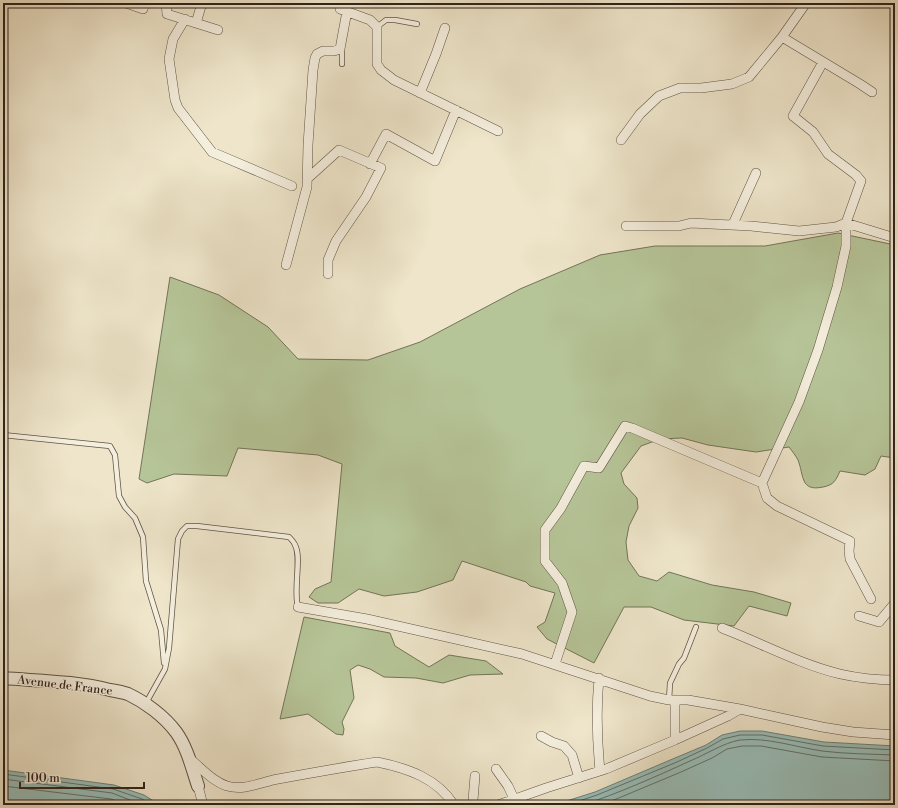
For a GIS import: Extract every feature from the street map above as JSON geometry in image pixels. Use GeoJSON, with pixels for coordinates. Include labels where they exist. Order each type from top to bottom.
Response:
{"type":"FeatureCollection","features":[{"type":"Feature","properties":{"kind":"street"},"geometry":{"type":"LineString","coordinates":[[126,3],[143,9],[145,3]]}},
{"type":"Feature","properties":{"kind":"street"},"geometry":{"type":"LineString","coordinates":[[166,3],[167,14],[218,30]]}},
{"type":"Feature","properties":{"kind":"street"},"geometry":{"type":"LineString","coordinates":[[196,23],[202,3]]}},
{"type":"Feature","properties":{"kind":"street"},"geometry":{"type":"LineString","coordinates":[[339,3],[340,9],[370,20],[377,27],[377,64],[381,70],[394,80],[498,131]]}},
{"type":"Feature","properties":{"kind":"street"},"geometry":{"type":"LineString","coordinates":[[621,140],[640,114],[660,96],[680,88],[701,88],[732,84],[749,77],[782,37],[806,3]]}},
{"type":"Feature","properties":{"kind":"street"},"geometry":{"type":"LineString","coordinates":[[286,264],[307,187],[308,145],[315,58],[317,54],[323,51],[334,51],[340,49],[347,11]]}},
{"type":"Feature","properties":{"kind":"street"},"geometry":{"type":"LineString","coordinates":[[185,19],[173,39],[169,59],[175,100],[178,108],[212,152],[292,186]]}},
{"type":"Feature","properties":{"kind":"street"},"geometry":{"type":"LineString","coordinates":[[420,93],[436,54],[444,28]]}},
{"type":"Feature","properties":{"kind":"street"},"geometry":{"type":"LineString","coordinates":[[782,37],[872,92]]}},
{"type":"Feature","properties":{"kind":"street"},"geometry":{"type":"LineString","coordinates":[[823,62],[793,116],[813,132],[828,154],[856,175],[861,181],[846,223],[846,246],[837,287],[818,350],[799,402],[762,483],[767,498],[777,506],[850,541],[848,551],[850,559],[871,599]]}},
{"type":"Feature","properties":{"kind":"street"},"geometry":{"type":"LineString","coordinates":[[370,164],[386,134],[434,160],[456,110]]}},
{"type":"Feature","properties":{"kind":"street"},"geometry":{"type":"LineString","coordinates":[[307,179],[339,150],[381,168],[366,197],[336,241],[328,260],[328,274]]}},
{"type":"Feature","properties":{"kind":"street"},"geometry":{"type":"LineString","coordinates":[[733,224],[756,173]]}},
{"type":"Feature","properties":{"kind":"street"},"geometry":{"type":"LineString","coordinates":[[626,226],[679,226],[691,222],[733,224],[799,231],[836,227],[846,223],[895,238]]}},
{"type":"Feature","properties":{"kind":"street"},"geometry":{"type":"LineString","coordinates":[[555,664],[572,612],[562,583],[544,561],[545,530],[561,508],[584,466],[599,468],[625,426],[645,433],[762,483]]}},
{"type":"Feature","properties":{"kind":"street"},"geometry":{"type":"LineString","coordinates":[[859,616],[878,622],[895,603]]}},
{"type":"Feature","properties":{"kind":"street"},"geometry":{"type":"LineString","coordinates":[[298,607],[367,619],[522,654],[600,678],[650,696],[672,700],[688,700],[740,709],[852,732],[895,735]]}},
{"type":"Feature","properties":{"kind":"street"},"geometry":{"type":"LineString","coordinates":[[722,628],[789,657],[839,674],[872,680],[895,680]]}},
{"type":"Feature","properties":{"kind":"street","name":"Avenue de France"},"geometry":{"type":"LineString","coordinates":[[3,678],[100,687],[127,694],[145,704],[162,717],[176,732],[184,745],[198,786]]}},
{"type":"Feature","properties":{"kind":"street"},"geometry":{"type":"LineString","coordinates":[[600,678],[597,695],[597,739],[600,771]]}},
{"type":"Feature","properties":{"kind":"street"},"geometry":{"type":"LineString","coordinates":[[672,700],[674,740]]}},
{"type":"Feature","properties":{"kind":"street"},"geometry":{"type":"LineString","coordinates":[[498,805],[600,771],[674,740],[728,716],[740,709]]}},
{"type":"Feature","properties":{"kind":"street"},"geometry":{"type":"LineString","coordinates":[[541,736],[564,746],[572,755],[579,778]]}},
{"type":"Feature","properties":{"kind":"street"},"geometry":{"type":"LineString","coordinates":[[188,756],[207,774],[226,785],[238,788],[282,778],[378,762],[394,765],[415,773],[434,783],[444,791],[454,805]]}},
{"type":"Feature","properties":{"kind":"street"},"geometry":{"type":"LineString","coordinates":[[496,769],[508,786],[514,799]]}},
{"type":"Feature","properties":{"kind":"street"},"geometry":{"type":"LineString","coordinates":[[474,805],[475,776]]}},
{"type":"Feature","properties":{"kind":"street"},"geometry":{"type":"LineString","coordinates":[[198,786],[202,805]]}},
{"type":"Feature","properties":{"kind":"lane"},"geometry":{"type":"LineString","coordinates":[[377,27],[386,20],[417,24]]}},
{"type":"Feature","properties":{"kind":"lane"},"geometry":{"type":"LineString","coordinates":[[340,49],[342,53],[342,64]]}},
{"type":"Feature","properties":{"kind":"lane"},"geometry":{"type":"LineString","coordinates":[[3,435],[110,446],[115,455],[119,496],[124,507],[135,518],[143,537],[146,582],[161,630],[165,669]]}},
{"type":"Feature","properties":{"kind":"lane"},"geometry":{"type":"LineString","coordinates":[[145,704],[165,669],[169,648],[178,539],[182,531],[187,526],[290,537],[296,545],[296,600],[298,607]]}},
{"type":"Feature","properties":{"kind":"lane"},"geometry":{"type":"LineString","coordinates":[[672,700],[670,684],[679,664],[684,658],[696,627]]}},
{"type":"Feature","properties":{"kind":"green space"},"geometry":{"type":"Polygon","coordinates":[[[838,233],[895,245],[895,458],[881,456],[875,469],[865,475],[840,471],[832,483],[827,486],[816,488],[810,487],[804,481],[798,460],[789,447],[756,452],[708,445],[682,438],[660,439],[641,446],[621,473],[624,484],[637,498],[638,508],[629,526],[626,542],[628,560],[639,576],[657,581],[669,572],[712,585],[754,592],[791,603],[787,616],[749,606],[734,626],[684,620],[651,607],[624,607],[594,663],[547,639],[537,627],[545,622],[555,593],[530,586],[526,582],[462,561],[453,580],[417,592],[384,596],[359,589],[338,603],[318,603],[309,597],[315,589],[331,582],[342,464],[318,455],[238,448],[227,476],[174,474],[147,483],[139,479],[170,277],[219,295],[268,327],[298,359],[368,360],[420,342],[520,289],[600,255],[655,246],[765,246],[838,233]]]}},
{"type":"Feature","properties":{"kind":"green space"},"geometry":{"type":"Polygon","coordinates":[[[304,617],[390,633],[395,646],[429,667],[449,655],[486,661],[503,674],[470,675],[443,683],[416,678],[384,677],[370,669],[358,665],[350,670],[354,698],[342,722],[344,729],[343,735],[336,734],[308,714],[280,719],[304,617]]]}},
{"type":"Feature","properties":{"kind":"water"},"geometry":{"type":"Polygon","coordinates":[[[740,731],[762,731],[824,742],[895,746],[895,805],[554,805],[595,792],[706,745],[722,735],[740,731]]]}},
{"type":"Feature","properties":{"kind":"water"},"geometry":{"type":"Polygon","coordinates":[[[3,770],[114,785],[144,795],[160,805],[3,805],[3,770]]]}}]}
